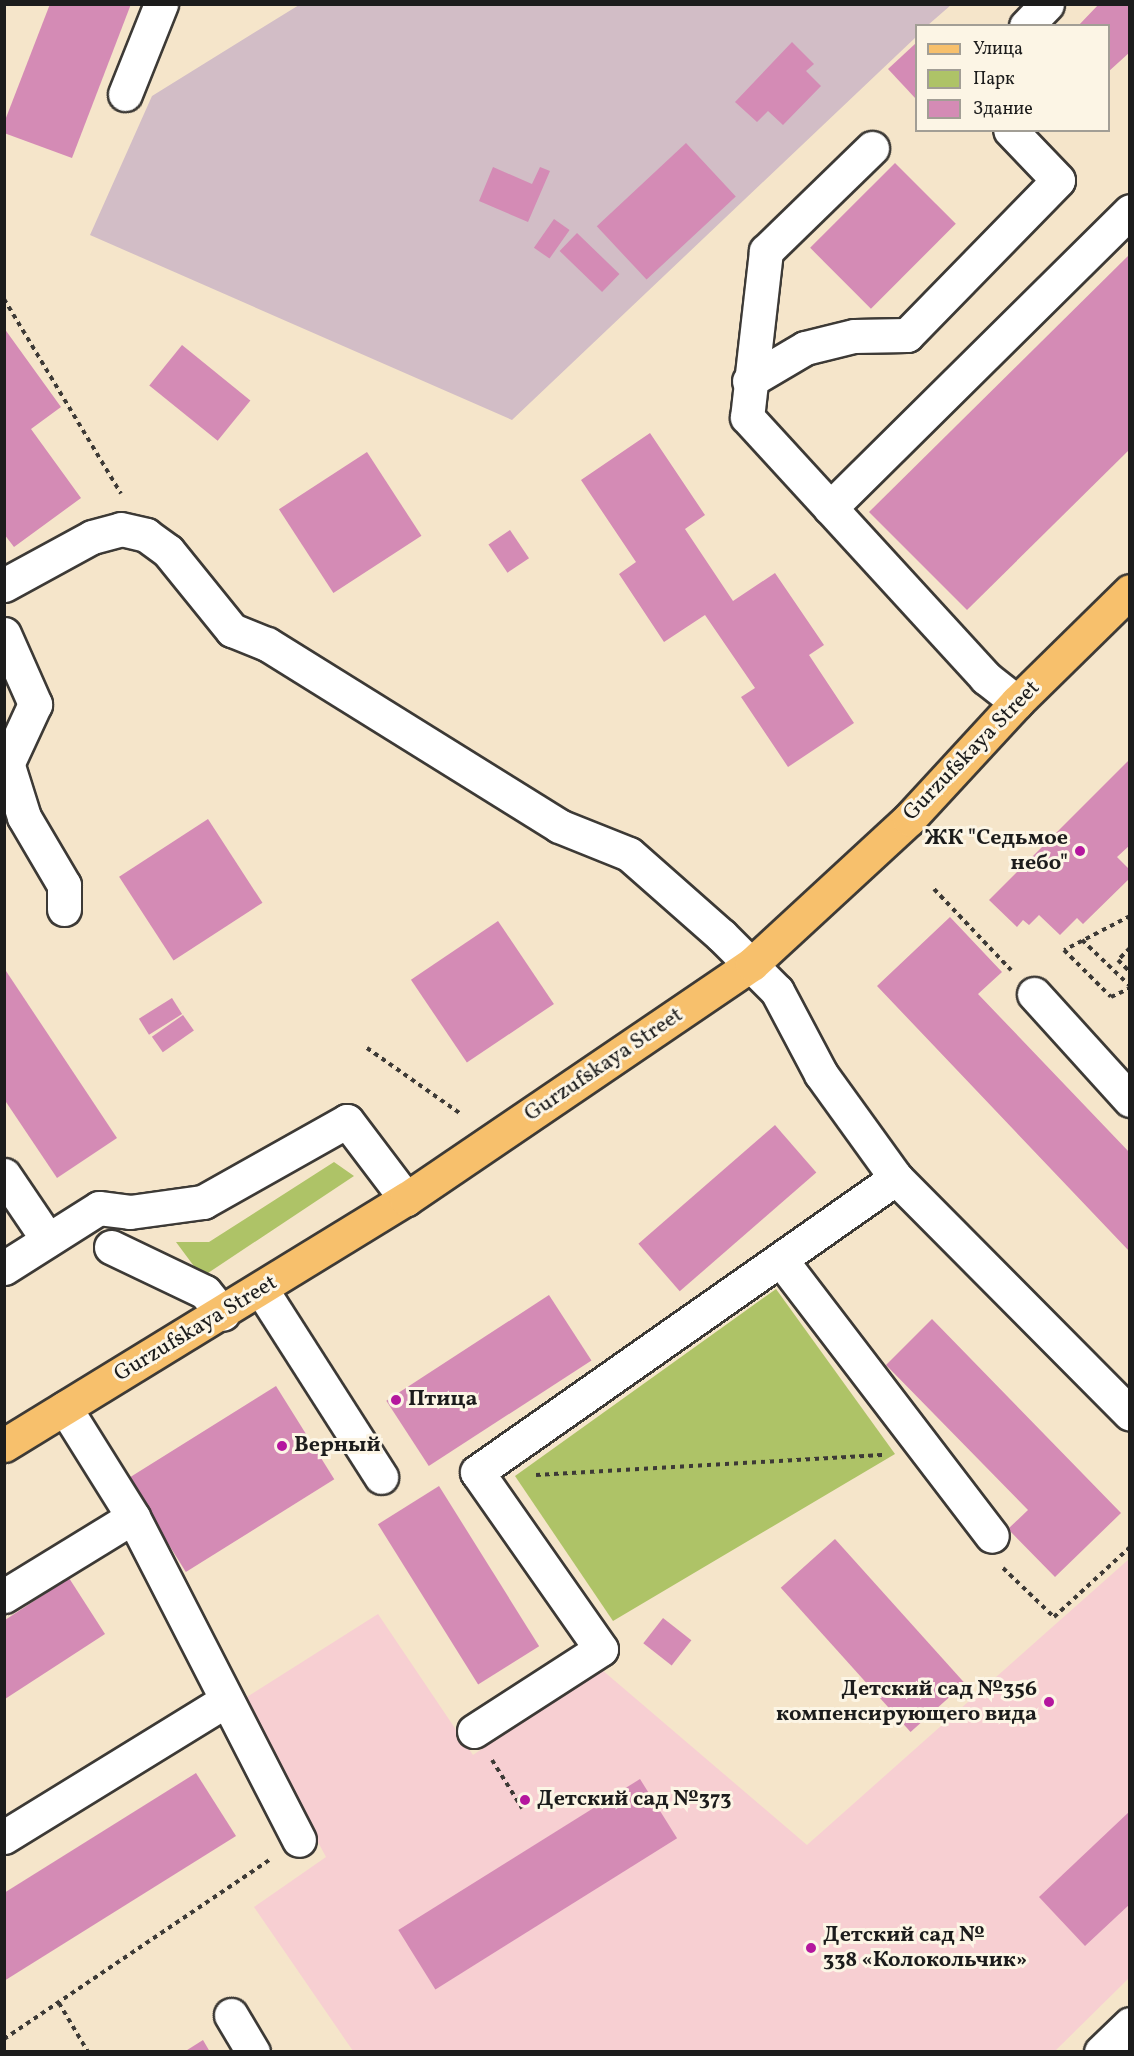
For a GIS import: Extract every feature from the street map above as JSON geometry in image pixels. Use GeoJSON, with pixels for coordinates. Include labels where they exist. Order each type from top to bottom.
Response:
{"type":"FeatureCollection","features":[{"type":"Feature","properties":{"kind":"main road","name":"Gurzufskaya Street"},"geometry":{"type":"LineString","coordinates":[[4,1445],[223,1314],[406,1199],[752,964],[909,819],[1017,702],[1130,591]]}},
{"type":"Feature","properties":{"kind":"lane"},"geometry":{"type":"LineString","coordinates":[[124,94],[161,4]]}},
{"type":"Feature","properties":{"kind":"lane"},"geometry":{"type":"LineString","coordinates":[[1028,24],[1047,4]]}},
{"type":"Feature","properties":{"kind":"lane"},"geometry":{"type":"LineString","coordinates":[[749,381],[805,348],[854,336],[907,335],[1058,180],[1012,132]]}},
{"type":"Feature","properties":{"kind":"lane"},"geometry":{"type":"LineString","coordinates":[[872,148],[766,251],[749,381],[747,417],[986,678],[1017,702]]}},
{"type":"Feature","properties":{"kind":"lane"},"geometry":{"type":"LineString","coordinates":[[830,508],[1130,211]]}},
{"type":"Feature","properties":{"kind":"lane"},"geometry":{"type":"LineString","coordinates":[[4,585],[92,537],[121,529],[146,535],[168,551],[232,630],[267,644],[559,826],[629,854],[752,964],[777,991],[821,1074],[896,1178],[1130,1414]]}},
{"type":"Feature","properties":{"kind":"lane"},"geometry":{"type":"LineString","coordinates":[[4,634],[35,704],[7,770],[24,817],[64,885],[64,909]]}},
{"type":"Feature","properties":{"kind":"lane"},"geometry":{"type":"LineString","coordinates":[[1034,994],[1130,1100]]}},
{"type":"Feature","properties":{"kind":"lane"},"geometry":{"type":"LineString","coordinates":[[4,1268],[99,1208],[130,1212],[204,1202],[347,1120],[406,1199]]}},
{"type":"Feature","properties":{"kind":"lane"},"geometry":{"type":"LineString","coordinates":[[4,1175],[48,1240]]}},
{"type":"Feature","properties":{"kind":"lane"},"geometry":{"type":"LineString","coordinates":[[474,1731],[601,1649],[477,1472],[896,1178]]}},
{"type":"Feature","properties":{"kind":"lane"},"geometry":{"type":"LineString","coordinates":[[111,1247],[205,1292],[223,1314]]}},
{"type":"Feature","properties":{"kind":"lane"},"geometry":{"type":"LineString","coordinates":[[781,1260],[992,1536]]}},
{"type":"Feature","properties":{"kind":"lane"},"geometry":{"type":"LineString","coordinates":[[261,1289],[381,1477]]}},
{"type":"Feature","properties":{"kind":"lane"},"geometry":{"type":"LineString","coordinates":[[65,1408],[133,1517],[225,1701],[299,1840]]}},
{"type":"Feature","properties":{"kind":"lane"},"geometry":{"type":"LineString","coordinates":[[4,1596],[133,1517]]}},
{"type":"Feature","properties":{"kind":"lane"},"geometry":{"type":"LineString","coordinates":[[4,1837],[225,1701]]}},
{"type":"Feature","properties":{"kind":"lane"},"geometry":{"type":"LineString","coordinates":[[231,2015],[253,2052]]}},
{"type":"Feature","properties":{"kind":"lane"},"geometry":{"type":"LineString","coordinates":[[1101,2052],[1130,2024]]}},
{"type":"Feature","properties":{"kind":"path"},"geometry":{"type":"LineString","coordinates":[[4,300],[146,535]]}},
{"type":"Feature","properties":{"kind":"path"},"geometry":{"type":"LineString","coordinates":[[934,889],[1034,994]]}},
{"type":"Feature","properties":{"kind":"path"},"geometry":{"type":"LineString","coordinates":[[1082,940],[1130,987],[1111,997],[1064,950],[1082,940],[1130,916]]}},
{"type":"Feature","properties":{"kind":"path"},"geometry":{"type":"LineString","coordinates":[[1130,948],[1118,960],[1130,972]]}},
{"type":"Feature","properties":{"kind":"path"},"geometry":{"type":"LineString","coordinates":[[367,1048],[461,1114]]}},
{"type":"Feature","properties":{"kind":"path"},"geometry":{"type":"LineString","coordinates":[[477,1472],[514,1476],[928,1452]]}},
{"type":"Feature","properties":{"kind":"path"},"geometry":{"type":"LineString","coordinates":[[992,1536],[980,1547],[1054,1617],[1130,1547]]}},
{"type":"Feature","properties":{"kind":"path"},"geometry":{"type":"LineString","coordinates":[[474,1731],[522,1808]]}},
{"type":"Feature","properties":{"kind":"path"},"geometry":{"type":"LineString","coordinates":[[4,2039],[299,1840]]}},
{"type":"Feature","properties":{"kind":"path"},"geometry":{"type":"LineString","coordinates":[[59,2003],[88,2052]]}},
{"type":"Feature","properties":{"kind":"shaded area"},"geometry":{"type":"Polygon","coordinates":[[[299,5],[951,5],[929,24],[915,24],[915,38],[512,420],[90,235],[152,96],[299,5]]]}},
{"type":"Feature","properties":{"kind":"shaded area"},"geometry":{"type":"Polygon","coordinates":[[[1129,1559],[1129,1978],[1055,2051],[353,2051],[254,1907],[326,1857],[242,1700],[378,1614],[473,1755],[601,1669],[807,1845],[1129,1559]]]}},
{"type":"Feature","properties":{"kind":"green space"},"geometry":{"type":"Polygon","coordinates":[[[334,1162],[354,1176],[202,1277],[176,1242],[209,1242],[334,1162]]]}},
{"type":"Feature","properties":{"kind":"green space"},"geometry":{"type":"Polygon","coordinates":[[[776,1289],[895,1454],[613,1621],[515,1476],[776,1289]]]}},
{"type":"Feature","properties":{"kind":"building"},"geometry":{"type":"Polygon","coordinates":[[[50,4],[131,4],[72,158],[4,133],[4,123],[50,4]]]}},
{"type":"Feature","properties":{"kind":"building"},"geometry":{"type":"Polygon","coordinates":[[[1099,4],[1130,4],[1130,52],[1110,70],[1110,24],[1080,24],[1099,4]]]}},
{"type":"Feature","properties":{"kind":"building"},"geometry":{"type":"Polygon","coordinates":[[[792,42],[814,64],[806,71],[821,86],[783,125],[768,111],[757,122],[735,102],[792,42]]]}},
{"type":"Feature","properties":{"kind":"building"},"geometry":{"type":"Polygon","coordinates":[[[915,44],[915,98],[888,69],[915,44]]]}},
{"type":"Feature","properties":{"kind":"building"},"geometry":{"type":"Polygon","coordinates":[[[686,143],[736,196],[647,280],[597,226],[686,143]]]}},
{"type":"Feature","properties":{"kind":"building"},"geometry":{"type":"Polygon","coordinates":[[[895,163],[956,224],[871,309],[810,248],[895,163]]]}},
{"type":"Feature","properties":{"kind":"building"},"geometry":{"type":"Polygon","coordinates":[[[493,167],[532,184],[540,167],[550,171],[528,222],[479,201],[493,167]]]}},
{"type":"Feature","properties":{"kind":"building"},"geometry":{"type":"Polygon","coordinates":[[[554,219],[570,230],[549,259],[534,248],[554,219]]]}},
{"type":"Feature","properties":{"kind":"building"},"geometry":{"type":"Polygon","coordinates":[[[577,233],[619,274],[602,292],[560,251],[577,233]]]}},
{"type":"Feature","properties":{"kind":"building"},"geometry":{"type":"Polygon","coordinates":[[[1130,254],[1130,449],[967,610],[869,512],[1130,254]]]}},
{"type":"Feature","properties":{"kind":"building"},"geometry":{"type":"Polygon","coordinates":[[[4,328],[61,407],[31,429],[81,498],[14,547],[4,534],[4,328]]]}},
{"type":"Feature","properties":{"kind":"building"},"geometry":{"type":"Polygon","coordinates":[[[182,345],[250,400],[218,441],[149,385],[182,345]]]}},
{"type":"Feature","properties":{"kind":"building"},"geometry":{"type":"Polygon","coordinates":[[[650,433],[705,515],[685,529],[733,601],[775,573],[824,645],[809,655],[854,723],[788,767],[741,697],[755,688],[705,615],[664,642],[619,574],[636,562],[581,480],[650,433]]]}},
{"type":"Feature","properties":{"kind":"building"},"geometry":{"type":"Polygon","coordinates":[[[367,452],[421,536],[333,593],[279,509],[367,452]]]}},
{"type":"Feature","properties":{"kind":"building"},"geometry":{"type":"Polygon","coordinates":[[[510,530],[529,558],[507,573],[488,545],[510,530]]]}},
{"type":"Feature","properties":{"kind":"building","name":"ЖК \"Седьмое небо\""},"geometry":{"type":"Polygon","coordinates":[[[1130,759],[1130,845],[1117,857],[1130,870],[1130,878],[1083,924],[1077,918],[1060,935],[1039,915],[1029,925],[1023,920],[1017,927],[989,900],[1130,759]]]}},
{"type":"Feature","properties":{"kind":"building"},"geometry":{"type":"Polygon","coordinates":[[[208,819],[262,903],[174,961],[119,877],[208,819]]]}},
{"type":"Feature","properties":{"kind":"building"},"geometry":{"type":"Polygon","coordinates":[[[950,917],[1002,972],[978,994],[1130,1153],[1130,1252],[877,986],[950,917]]]}},
{"type":"Feature","properties":{"kind":"building"},"geometry":{"type":"Polygon","coordinates":[[[498,921],[554,1004],[467,1063],[411,980],[498,921]]]}},
{"type":"Feature","properties":{"kind":"building"},"geometry":{"type":"Polygon","coordinates":[[[4,968],[117,1138],[57,1178],[4,1099],[4,968]]]}},
{"type":"Feature","properties":{"kind":"building"},"geometry":{"type":"Polygon","coordinates":[[[172,998],[182,1014],[149,1035],[139,1019],[172,998]]]}},
{"type":"Feature","properties":{"kind":"building"},"geometry":{"type":"Polygon","coordinates":[[[183,1015],[194,1031],[163,1052],[152,1037],[183,1015]]]}},
{"type":"Feature","properties":{"kind":"building"},"geometry":{"type":"Polygon","coordinates":[[[775,1125],[816,1173],[680,1291],[638,1244],[775,1125]]]}},
{"type":"Feature","properties":{"kind":"building"},"geometry":{"type":"Polygon","coordinates":[[[549,1295],[591,1360],[429,1466],[386,1401],[549,1295]]]}},
{"type":"Feature","properties":{"kind":"building"},"geometry":{"type":"Polygon","coordinates":[[[932,1319],[1121,1513],[1055,1577],[1008,1529],[1028,1510],[886,1365],[932,1319]]]}},
{"type":"Feature","properties":{"kind":"building"},"geometry":{"type":"Polygon","coordinates":[[[276,1386],[334,1479],[186,1572],[128,1479],[276,1386]]]}},
{"type":"Feature","properties":{"kind":"building"},"geometry":{"type":"Polygon","coordinates":[[[439,1486],[539,1646],[478,1684],[378,1524],[439,1486]]]}},
{"type":"Feature","properties":{"kind":"building"},"geometry":{"type":"Polygon","coordinates":[[[835,1539],[965,1683],[911,1732],[781,1588],[835,1539]]]}},
{"type":"Feature","properties":{"kind":"building"},"geometry":{"type":"Polygon","coordinates":[[[69,1578],[105,1634],[5,1699],[5,1620],[69,1578]]]}},
{"type":"Feature","properties":{"kind":"building"},"geometry":{"type":"Polygon","coordinates":[[[663,1618],[691,1640],[672,1665],[643,1643],[663,1618]]]}},
{"type":"Feature","properties":{"kind":"building"},"geometry":{"type":"Polygon","coordinates":[[[196,1773],[236,1836],[4,1981],[4,1893],[196,1773]]]}},
{"type":"Feature","properties":{"kind":"building"},"geometry":{"type":"Polygon","coordinates":[[[640,1779],[677,1838],[435,1989],[398,1930],[640,1779]]]}},
{"type":"Feature","properties":{"kind":"building"},"geometry":{"type":"Polygon","coordinates":[[[1130,1811],[1130,1904],[1085,1946],[1039,1897],[1130,1811]]]}},
{"type":"Feature","properties":{"kind":"building"},"geometry":{"type":"Polygon","coordinates":[[[203,2040],[210,2052],[184,2052],[203,2040]]]}},
{"type":"Feature","properties":{"kind":"place","name":"ЖК \"Седьмое небо\""},"geometry":{"type":"Point","coordinates":[1080,851]}},
{"type":"Feature","properties":{"kind":"place","name":"Птица"},"geometry":{"type":"Point","coordinates":[396,1400]}},
{"type":"Feature","properties":{"kind":"place","name":"Верный"},"geometry":{"type":"Point","coordinates":[282,1446]}},
{"type":"Feature","properties":{"kind":"place","name":"Детский сад №356 компенсирующего вида"},"geometry":{"type":"Point","coordinates":[1049,1702]}},
{"type":"Feature","properties":{"kind":"place","name":"Детский сад №373"},"geometry":{"type":"Point","coordinates":[525,1800]}},
{"type":"Feature","properties":{"kind":"place","name":"Детский сад № 338 «Колокольчик»"},"geometry":{"type":"Point","coordinates":[811,1948]}}]}
